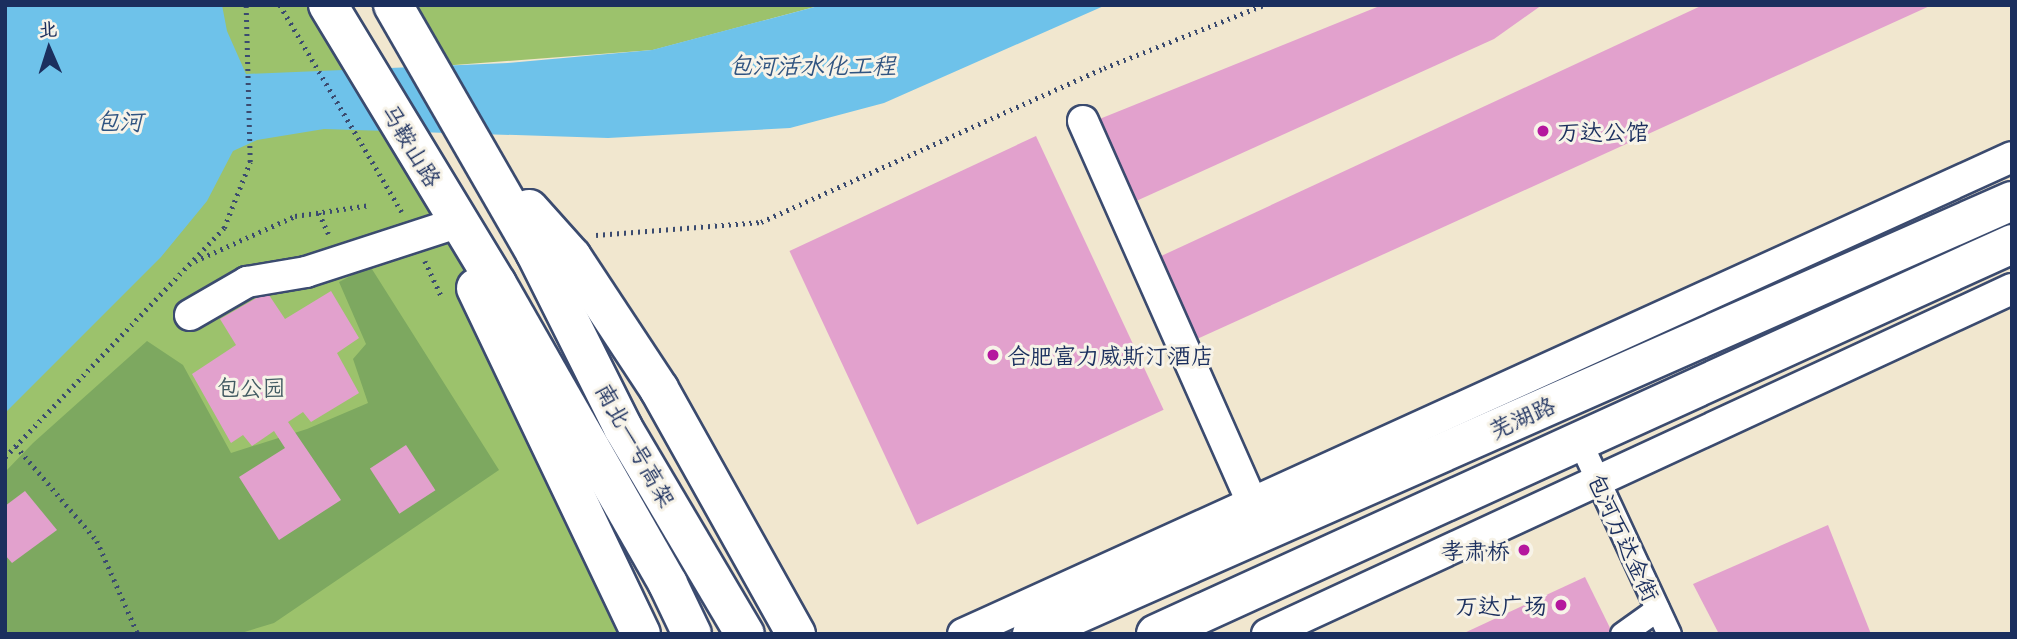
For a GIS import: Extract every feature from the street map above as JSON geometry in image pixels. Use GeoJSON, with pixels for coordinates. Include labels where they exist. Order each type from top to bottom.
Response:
{"type":"FeatureCollection","features":[{"type":"Feature","properties":{"kind":"main road","name":"马鞍山路"},"geometry":{"type":"LineString","coordinates":[[328,5],[497,284]]}},
{"type":"Feature","properties":{"kind":"main road"},"geometry":{"type":"LineString","coordinates":[[402,20],[477,150],[572,257],[659,389],[796,634]]}},
{"type":"Feature","properties":{"kind":"main road","name":"南北一号高架"},"geometry":{"type":"LineString","coordinates":[[477,150],[535,252],[623,428],[745,634]]}},
{"type":"Feature","properties":{"kind":"main road"},"geometry":{"type":"LineString","coordinates":[[431,176],[499,344],[640,634]]}},
{"type":"Feature","properties":{"kind":"main road","name":"芜湖路"},"geometry":{"type":"LineString","coordinates":[[1032,634],[2012,201]]}},
{"type":"Feature","properties":{"kind":"main road","name":"芜湖路"},"geometry":{"type":"LineString","coordinates":[[1156,634],[2012,244]]}},
{"type":"Feature","properties":{"kind":"main road","name":"南北一号高架"},"geometry":{"type":"LineString","coordinates":[[497,284],[668,584],[692,634]]}},
{"type":"Feature","properties":{"kind":"street"},"geometry":{"type":"LineString","coordinates":[[1083,121],[1252,502]]}},
{"type":"Feature","properties":{"kind":"street"},"geometry":{"type":"LineString","coordinates":[[963,634],[2012,157]]}},
{"type":"Feature","properties":{"kind":"street"},"geometry":{"type":"LineString","coordinates":[[190,315],[247,282],[306,272],[451,225]]}},
{"type":"Feature","properties":{"kind":"street"},"geometry":{"type":"LineString","coordinates":[[1268,634],[2012,289]]}},
{"type":"Feature","properties":{"kind":"street","name":"包河万达金街"},"geometry":{"type":"LineString","coordinates":[[1578,440],[1669,634]]}},
{"type":"Feature","properties":{"kind":"street"},"geometry":{"type":"LineString","coordinates":[[1622,634],[1657,609]]}},
{"type":"Feature","properties":{"kind":"path"},"geometry":{"type":"LineString","coordinates":[[5,457],[223,228],[250,162],[246,5]]}},
{"type":"Feature","properties":{"kind":"path"},"geometry":{"type":"LineString","coordinates":[[280,5],[304,52],[387,179]]}},
{"type":"Feature","properties":{"kind":"path"},"geometry":{"type":"LineString","coordinates":[[595,236],[761,222],[1104,68],[1264,5]]}},
{"type":"Feature","properties":{"kind":"path"},"geometry":{"type":"LineString","coordinates":[[191,263],[295,216],[370,205]]}},
{"type":"Feature","properties":{"kind":"path"},"geometry":{"type":"LineString","coordinates":[[16,446],[97,541],[138,634]]}},
{"type":"Feature","properties":{"kind":"green space","name":"包公园"},"geometry":{"type":"Polygon","coordinates":[[[5,5],[328,5],[431,176],[641,634],[5,634],[5,5]]]}},
{"type":"Feature","properties":{"kind":"green space"},"geometry":{"type":"Polygon","coordinates":[[[393,5],[822,5],[653,50],[428,67],[393,5]]]}},
{"type":"Feature","properties":{"kind":"green space"},"geometry":{"type":"Polygon","coordinates":[[[370,266],[499,470],[274,623],[238,634],[5,634],[5,472],[33,443],[147,341],[183,365],[231,453],[307,429],[368,403],[353,359],[366,344],[339,282],[370,266]]]}},
{"type":"Feature","properties":{"kind":"water"},"geometry":{"type":"Polygon","coordinates":[[[5,5],[222,5],[227,31],[246,74],[508,63],[652,50],[822,5],[1106,5],[884,103],[790,128],[608,138],[324,129],[257,140],[233,151],[207,201],[161,257],[5,413],[5,5]]]}},
{"type":"Feature","properties":{"kind":"building"},"geometry":{"type":"Polygon","coordinates":[[[1382,5],[1542,5],[1494,39],[1134,202],[1097,120],[1382,5]]]}},
{"type":"Feature","properties":{"kind":"building","name":"万达公馆"},"geometry":{"type":"Polygon","coordinates":[[[1703,5],[1932,5],[1197,339],[1159,257],[1703,5]]]}},
{"type":"Feature","properties":{"kind":"building"},"geometry":{"type":"Polygon","coordinates":[[[1036,136],[1164,410],[917,525],[789,251],[1036,136]]]}},
{"type":"Feature","properties":{"kind":"building"},"geometry":{"type":"Polygon","coordinates":[[[331,291],[359,338],[337,353],[359,393],[311,422],[303,412],[288,422],[341,500],[279,540],[239,477],[285,448],[274,431],[252,446],[243,435],[231,443],[192,374],[236,345],[220,319],[267,292],[285,319],[331,291]]]}},
{"type":"Feature","properties":{"kind":"building"},"geometry":{"type":"Polygon","coordinates":[[[406,445],[435,490],[399,514],[370,468],[406,445]]]}},
{"type":"Feature","properties":{"kind":"building"},"geometry":{"type":"Polygon","coordinates":[[[25,491],[57,530],[12,563],[5,555],[5,506],[25,491]]]}},
{"type":"Feature","properties":{"kind":"building"},"geometry":{"type":"Polygon","coordinates":[[[1828,525],[1871,634],[1719,634],[1693,584],[1828,525]]]}},
{"type":"Feature","properties":{"kind":"building","name":"万达广场"},"geometry":{"type":"Polygon","coordinates":[[[1585,577],[1613,634],[1462,634],[1585,577]]]}},
{"type":"Feature","properties":{"kind":"place","name":"万达公馆"},"geometry":{"type":"Point","coordinates":[1543,131]}},
{"type":"Feature","properties":{"kind":"place","name":"合肥富力威斯汀酒店"},"geometry":{"type":"Point","coordinates":[993,355]}},
{"type":"Feature","properties":{"kind":"place","name":"孝肃桥"},"geometry":{"type":"Point","coordinates":[1524,550]}},
{"type":"Feature","properties":{"kind":"place","name":"万达广场"},"geometry":{"type":"Point","coordinates":[1561,605]}},
{"type":"Feature","properties":{"kind":"water label","name":"包河活水化工程"},"geometry":{"type":"Point","coordinates":[812,65]}},
{"type":"Feature","properties":{"kind":"water label","name":"包河"},"geometry":{"type":"Point","coordinates":[119,121]}}]}
